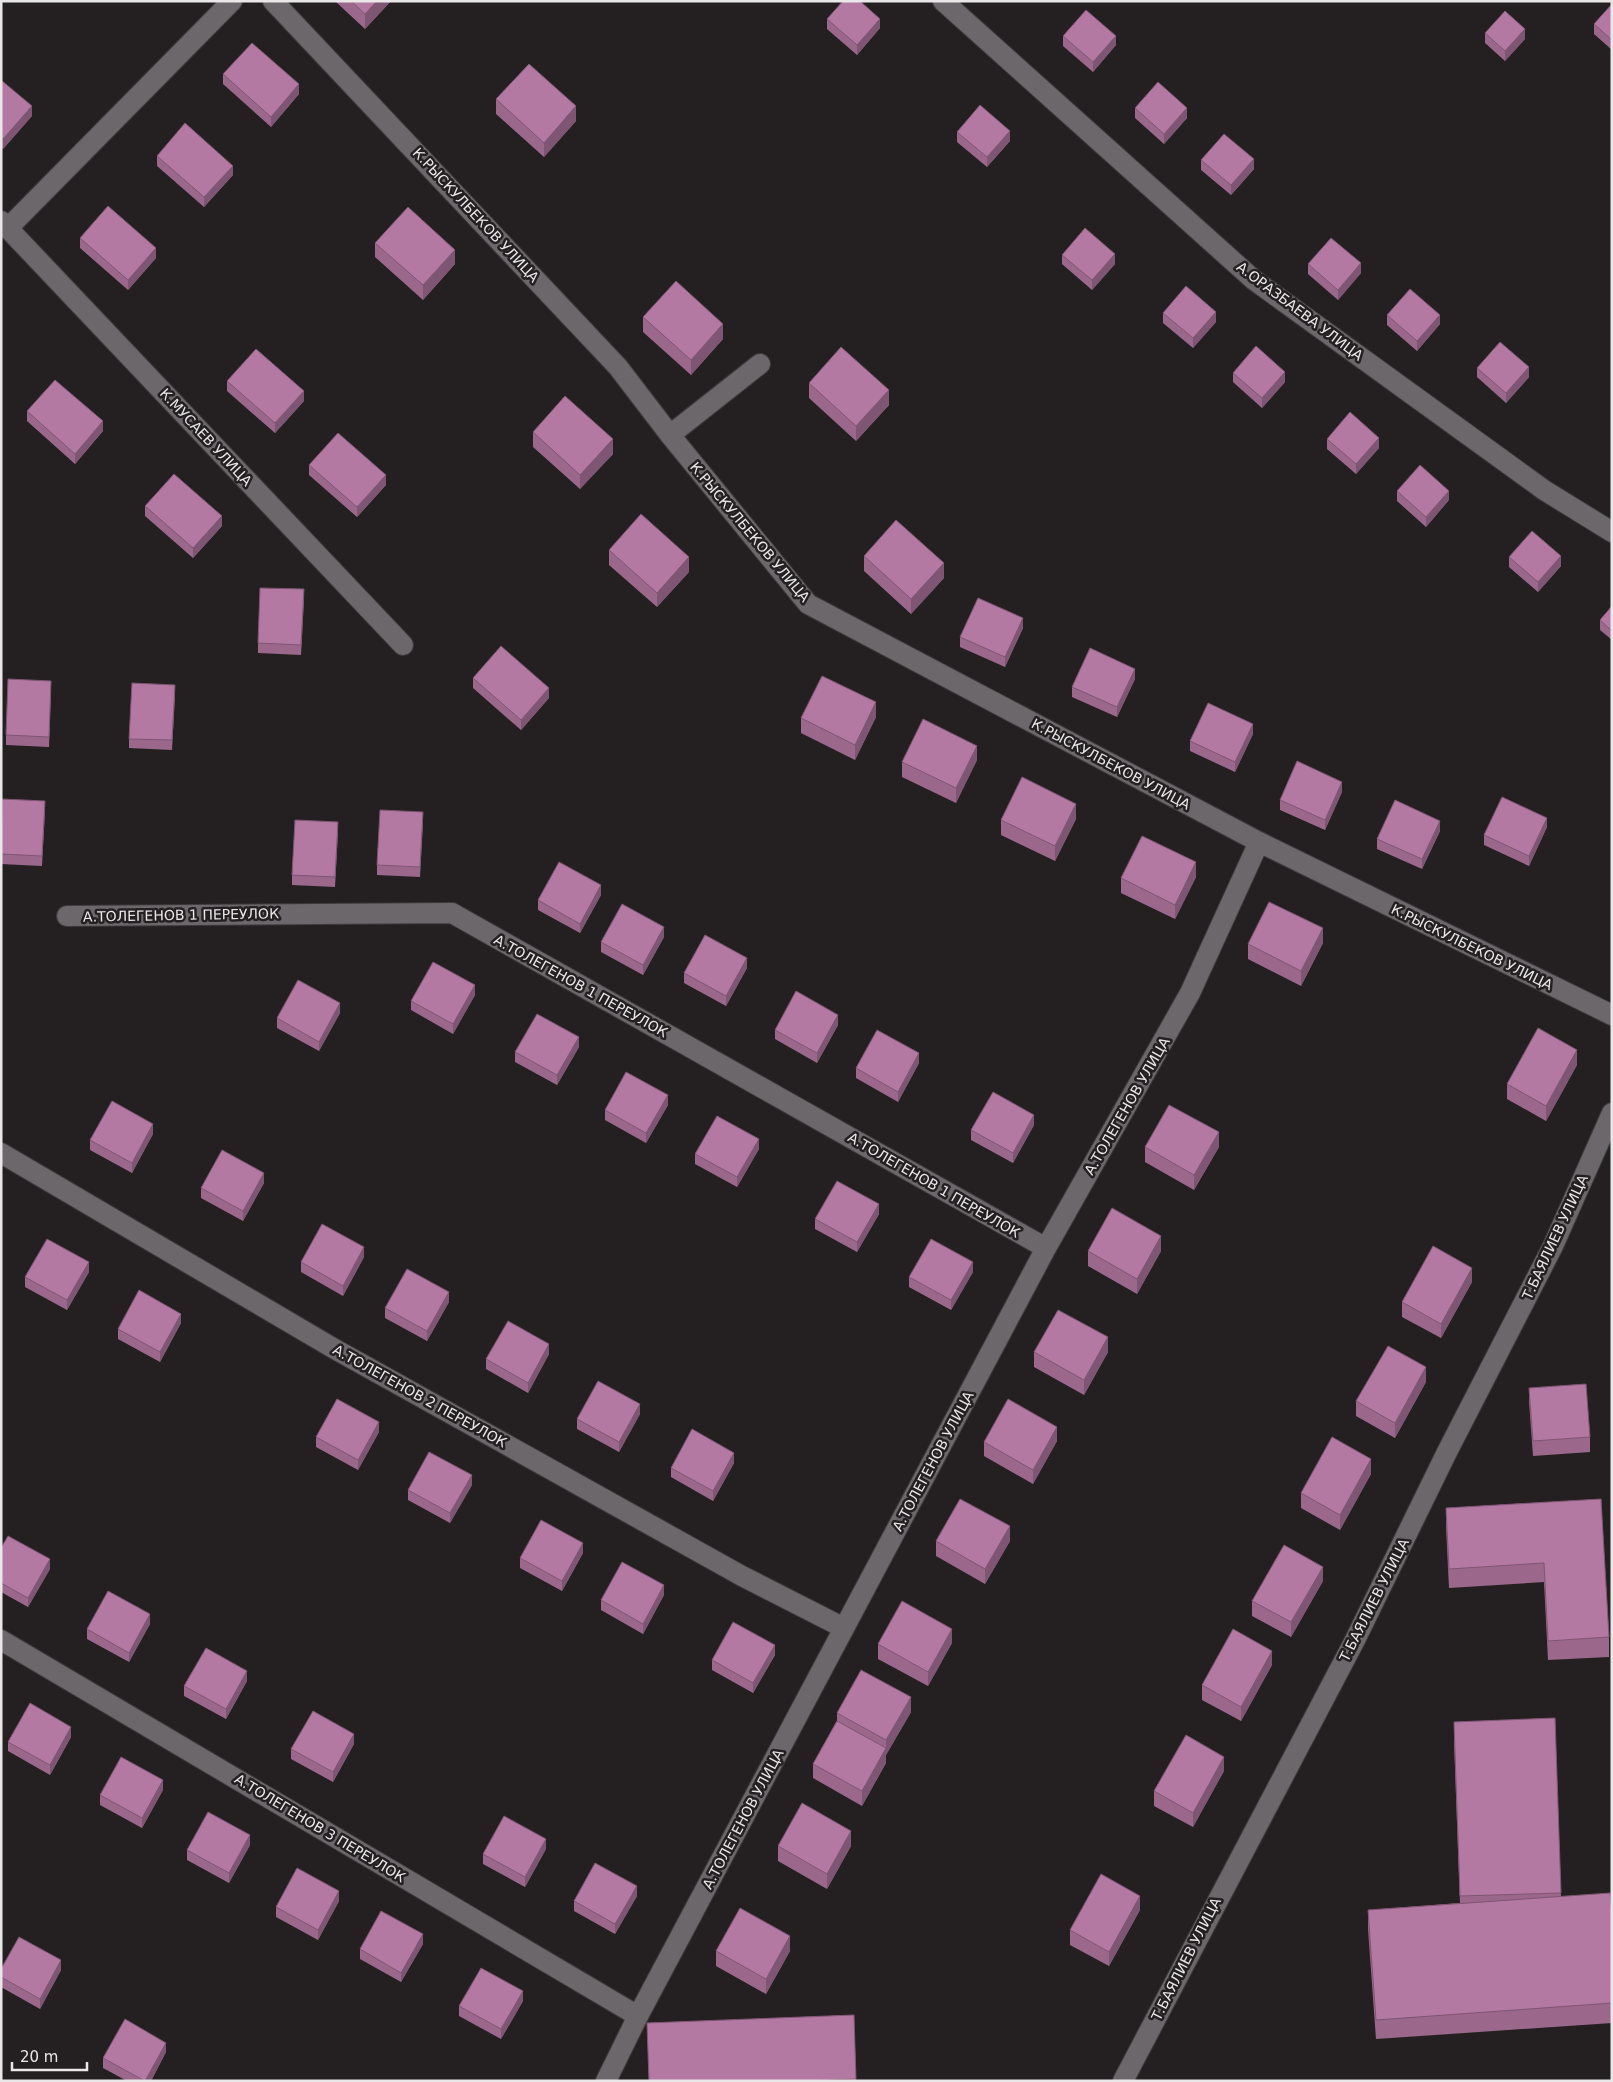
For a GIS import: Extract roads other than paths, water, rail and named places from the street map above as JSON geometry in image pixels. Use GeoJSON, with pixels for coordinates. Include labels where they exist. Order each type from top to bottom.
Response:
{"type":"FeatureCollection","features":[{"type":"Feature","properties":{"kind":"street","name":"К.МУСАЕВ УЛИЦА"},"geometry":{"type":"LineString","coordinates":[[232,1],[5,225],[404,645]]}},
{"type":"Feature","properties":{"kind":"street","name":"К.РЫСКУЛБЕКОВ УЛИЦА"},"geometry":{"type":"LineString","coordinates":[[274,1],[618,367],[670,435],[808,604],[1259,842],[1612,1015]]}},
{"type":"Feature","properties":{"kind":"street","name":"А.ОРАЗБАЕВА УЛИЦА"},"geometry":{"type":"LineString","coordinates":[[943,1],[1254,280],[1544,490],[1612,532]]}},
{"type":"Feature","properties":{"kind":"street"},"geometry":{"type":"LineString","coordinates":[[670,435],[760,364]]}},
{"type":"Feature","properties":{"kind":"street","name":"А.ТОЛЕГЕНОВ УЛИЦА"},"geometry":{"type":"LineString","coordinates":[[606,2081],[638,2016],[1046,1248],[1190,994],[1259,842]]}},
{"type":"Feature","properties":{"kind":"street","name":"А.ТОЛЕГЕНОВ 1 ПЕРЕУЛОК"},"geometry":{"type":"LineString","coordinates":[[67,916],[452,913],[1046,1248]]}},
{"type":"Feature","properties":{"kind":"street","name":"Т.БАЯЛИЕВ УЛИЦА"},"geometry":{"type":"LineString","coordinates":[[1123,2081],[1355,1640],[1447,1452],[1553,1246],[1612,1113]]}},
{"type":"Feature","properties":{"kind":"street","name":"А.ТОЛЕГЕНОВ 2 ПЕРЕУЛОК"},"geometry":{"type":"LineString","coordinates":[[1,1153],[333,1348],[734,1571],[844,1628]]}},
{"type":"Feature","properties":{"kind":"street","name":"А.ТОЛЕГЕНОВ 3 ПЕРЕУЛОК"},"geometry":{"type":"LineString","coordinates":[[1,1640],[638,2016]]}}]}
